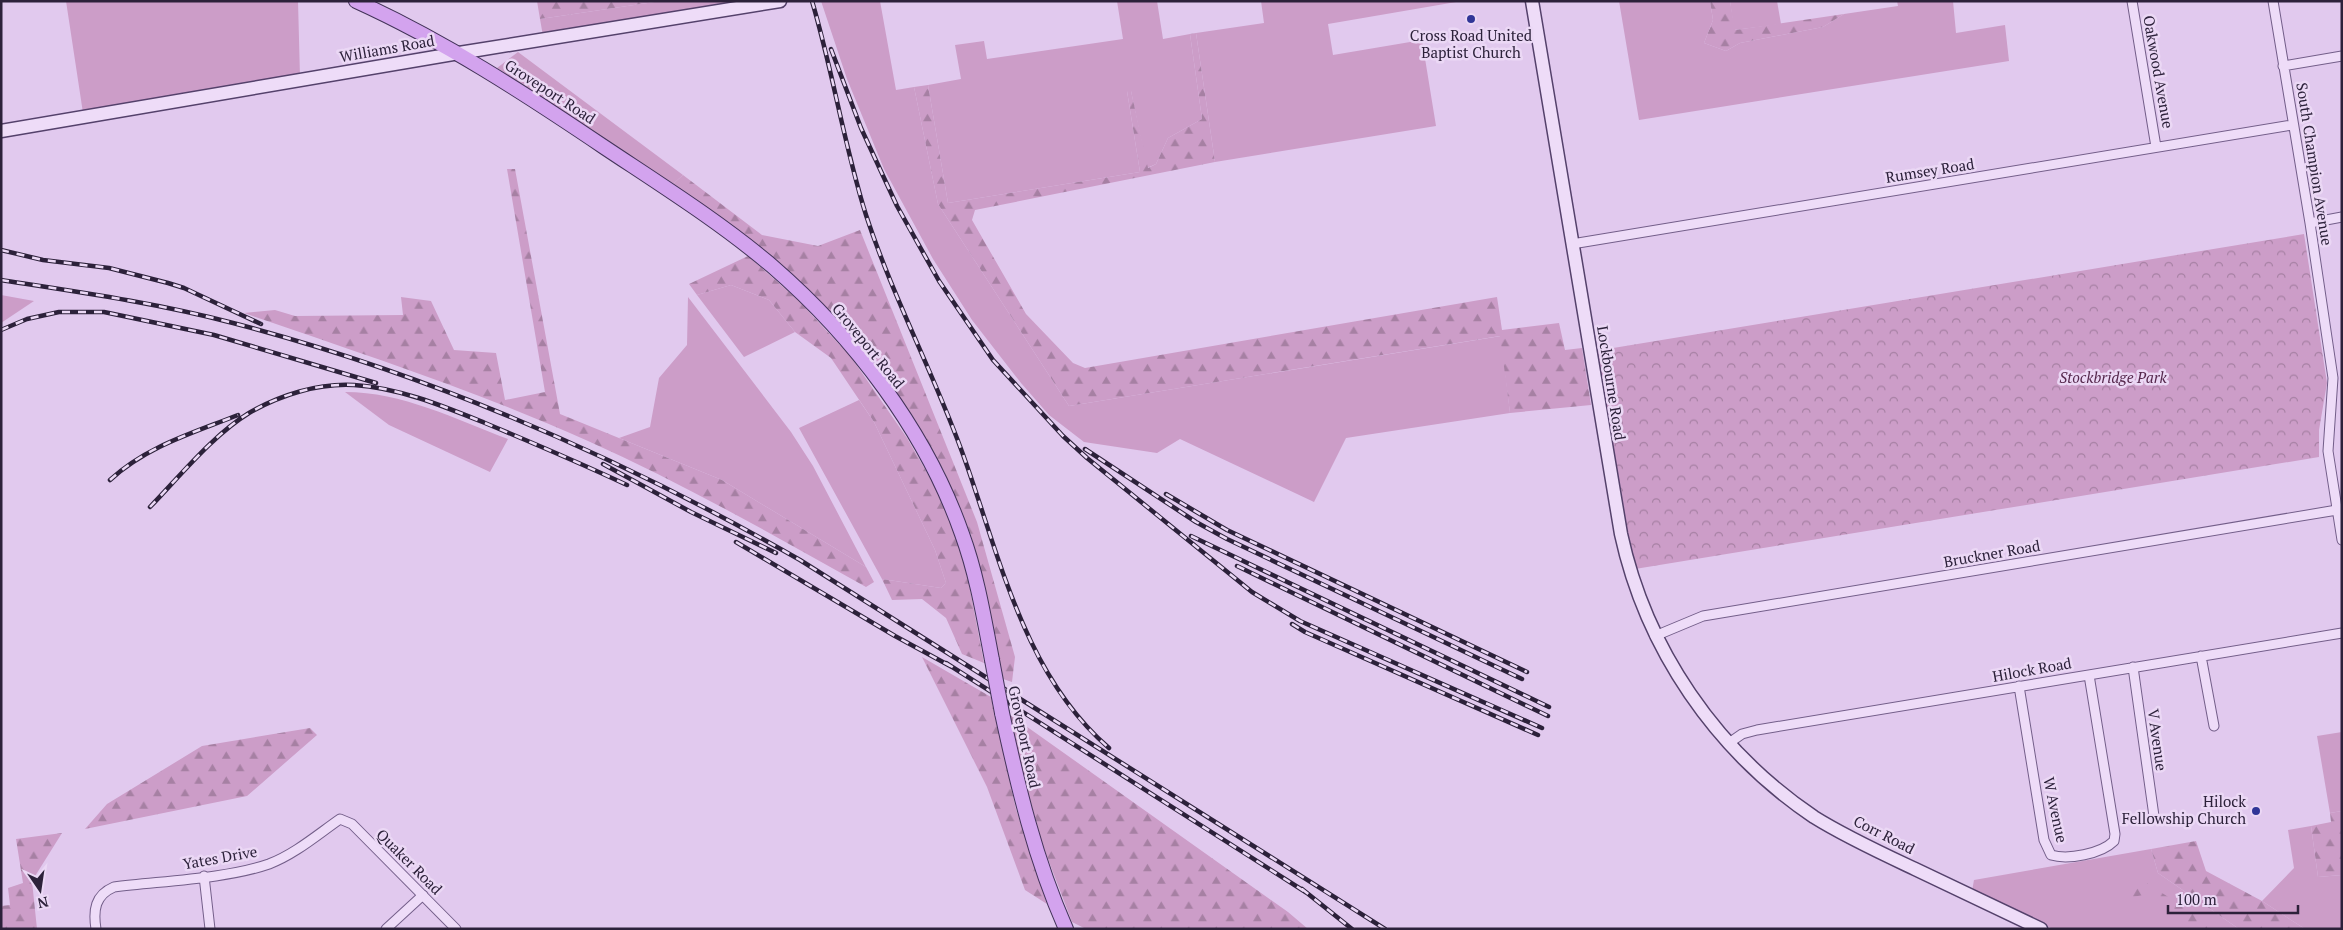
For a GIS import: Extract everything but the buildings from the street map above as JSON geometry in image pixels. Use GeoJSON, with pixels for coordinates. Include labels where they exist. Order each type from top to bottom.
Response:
{"type":"FeatureCollection","features":[{"type":"Feature","properties":{"kind":"main road","name":"Groveport Road"},"geometry":{"type":"LineString","coordinates":[[356,1],[459,53],[722,227],[787,279],[851,347],[901,413],[946,494],[971,562],[1019,792],[1032,838],[1066,929]]}},
{"type":"Feature","properties":{"kind":"street","name":"Williams Road"},"geometry":{"type":"LineString","coordinates":[[1,132],[459,53],[780,1]]}},
{"type":"Feature","properties":{"kind":"street","name":"Lockbourne Road"},"geometry":{"type":"LineString","coordinates":[[1532,1],[1621,534],[1636,591],[1655,636],[1692,697],[1730,743]]}},
{"type":"Feature","properties":{"kind":"street","name":"Oakwood Avenue"},"geometry":{"type":"LineString","coordinates":[[2132,1],[2156,147]]}},
{"type":"Feature","properties":{"kind":"street","name":"South Champion Avenue"},"geometry":{"type":"LineString","coordinates":[[2273,1],[2292,124],[2337,378],[2327,445],[2342,540]]}},
{"type":"Feature","properties":{"kind":"street"},"geometry":{"type":"LineString","coordinates":[[2283,66],[2342,56]]}},
{"type":"Feature","properties":{"kind":"street","name":"Rumsey Road"},"geometry":{"type":"LineString","coordinates":[[1572,244],[2292,124]]}},
{"type":"Feature","properties":{"kind":"street"},"geometry":{"type":"LineString","coordinates":[[2310,223],[2342,217]]}},
{"type":"Feature","properties":{"kind":"street","name":"Bruckner Road"},"geometry":{"type":"LineString","coordinates":[[1655,636],[1704,616],[2336,510]]}},
{"type":"Feature","properties":{"kind":"street","name":"Hilock Road"},"geometry":{"type":"LineString","coordinates":[[1730,743],[1749,732],[2342,633]]}},
{"type":"Feature","properties":{"kind":"street"},"geometry":{"type":"LineString","coordinates":[[2201,656],[2214,726]]}},
{"type":"Feature","properties":{"kind":"street","name":"V Avenue"},"geometry":{"type":"LineString","coordinates":[[2133,667],[2154,816]]}},
{"type":"Feature","properties":{"kind":"street","name":"W Avenue"},"geometry":{"type":"LineString","coordinates":[[2019,686],[2044,840],[2051,855],[2061,858],[2102,850],[2114,841],[2115,834],[2089,675]]}},
{"type":"Feature","properties":{"kind":"street","name":"Corr Road"},"geometry":{"type":"LineString","coordinates":[[1730,743],[1777,788],[1831,827],[2041,929]]}},
{"type":"Feature","properties":{"kind":"street","name":"Yates Drive"},"geometry":{"type":"LineString","coordinates":[[96,929],[94,917],[98,899],[104,891],[114,887],[245,870],[269,864],[292,853],[340,819]]}},
{"type":"Feature","properties":{"kind":"street","name":"Quaker Road"},"geometry":{"type":"LineString","coordinates":[[340,819],[352,824],[456,929]]}},
{"type":"Feature","properties":{"kind":"street"},"geometry":{"type":"LineString","coordinates":[[204,876],[210,929]]}},
{"type":"Feature","properties":{"kind":"street"},"geometry":{"type":"LineString","coordinates":[[386,929],[423,895]]}},
{"type":"Feature","properties":{"kind":"green space"},"geometry":{"type":"Polygon","coordinates":[[[66,1],[298,1],[300,77],[83,113],[66,1]]]}},
{"type":"Feature","properties":{"kind":"green space"},"geometry":{"type":"Polygon","coordinates":[[[537,1],[661,1],[540,19],[537,1]]]}},
{"type":"Feature","properties":{"kind":"green space"},"geometry":{"type":"Polygon","coordinates":[[[661,1],[750,1],[543,36],[540,19],[661,1]]]}},
{"type":"Feature","properties":{"kind":"green space"},"geometry":{"type":"Polygon","coordinates":[[[821,1],[880,1],[896,90],[914,87],[938,204],[1069,406],[1501,336],[1510,413],[1346,438],[1314,502],[1180,439],[1157,453],[1084,442],[1049,415],[1021,383],[972,320],[933,259],[884,169],[847,79],[821,1]]]}},
{"type":"Feature","properties":{"kind":"green space"},"geometry":{"type":"Polygon","coordinates":[[[1117,1],[1157,1],[1163,39],[1190,34],[1202,119],[1168,138],[1156,164],[1147,168],[1131,91],[1127,91],[1140,172],[948,203],[928,85],[961,79],[955,45],[984,41],[987,59],[1123,39],[1117,1]]]}},
{"type":"Feature","properties":{"kind":"green space"},"geometry":{"type":"Polygon","coordinates":[[[1261,1],[1462,1],[1328,24],[1333,55],[1422,40],[1436,126],[1215,162],[1196,33],[1264,23],[1261,1]]]}},
{"type":"Feature","properties":{"kind":"green space"},"geometry":{"type":"Polygon","coordinates":[[[1619,1],[1710,1],[1713,20],[1704,43],[1726,51],[1740,43],[1823,27],[1844,14],[1898,6],[1897,1],[1953,1],[1956,33],[2005,25],[2009,61],[1639,120],[1619,1]]]}},
{"type":"Feature","properties":{"kind":"green space"},"geometry":{"type":"Polygon","coordinates":[[[1710,1],[1730,1],[1735,30],[1844,14],[1823,27],[1740,43],[1726,51],[1704,43],[1713,20],[1710,1]]]}},
{"type":"Feature","properties":{"kind":"green space"},"geometry":{"type":"Polygon","coordinates":[[[1730,1],[1777,1],[1781,24],[1734,30],[1730,1]]]}},
{"type":"Feature","properties":{"kind":"green space"},"geometry":{"type":"Polygon","coordinates":[[[1196,33],[1215,162],[975,210],[972,220],[1026,314],[1073,363],[1085,368],[1497,297],[1502,330],[1559,323],[1565,350],[1582,348],[1591,405],[1510,413],[1500,336],[1069,406],[938,204],[914,87],[928,85],[948,203],[1140,172],[1127,91],[1131,91],[1148,168],[1156,164],[1168,138],[1202,119],[1190,34],[1196,33]]]}},
{"type":"Feature","properties":{"kind":"green space"},"geometry":{"type":"Polygon","coordinates":[[[518,52],[683,175],[673,184],[497,68],[518,52]]]}},
{"type":"Feature","properties":{"kind":"green space"},"geometry":{"type":"Polygon","coordinates":[[[507,169],[515,169],[560,414],[722,480],[866,567],[874,582],[866,587],[694,493],[624,458],[546,423],[418,373],[244,313],[275,310],[295,316],[403,315],[401,297],[431,301],[454,350],[496,353],[505,400],[545,392],[507,169]]]}},
{"type":"Feature","properties":{"kind":"green space"},"geometry":{"type":"Polygon","coordinates":[[[683,175],[762,235],[818,246],[860,230],[977,522],[1015,657],[1012,682],[1003,679],[985,588],[971,535],[944,471],[918,426],[867,356],[761,248],[673,184],[683,175]]]}},
{"type":"Feature","properties":{"kind":"green space","name":"Stockbridge Park"},"geometry":{"type":"Polygon","coordinates":[[[2304,234],[2327,383],[2319,430],[2319,457],[1635,569],[1628,546],[1595,351],[2304,234]]]}},
{"type":"Feature","properties":{"kind":"green space"},"geometry":{"type":"Polygon","coordinates":[[[748,256],[798,300],[851,357],[907,438],[933,483],[957,538],[969,584],[984,663],[962,654],[946,618],[922,599],[892,600],[882,579],[941,588],[946,583],[935,550],[874,422],[831,358],[795,332],[769,300],[731,285],[697,295],[689,284],[748,256]]]}},
{"type":"Feature","properties":{"kind":"green space"},"geometry":{"type":"Polygon","coordinates":[[[731,285],[769,300],[795,332],[744,357],[697,295],[731,285]]]}},
{"type":"Feature","properties":{"kind":"green space"},"geometry":{"type":"Polygon","coordinates":[[[1,295],[34,301],[1,323],[1,295]]]}},
{"type":"Feature","properties":{"kind":"green space"},"geometry":{"type":"Polygon","coordinates":[[[688,297],[791,432],[813,466],[866,567],[722,480],[619,438],[650,427],[659,378],[687,345],[688,297]]]}},
{"type":"Feature","properties":{"kind":"green space"},"geometry":{"type":"Polygon","coordinates":[[[345,392],[366,393],[408,402],[448,415],[508,439],[490,472],[389,425],[345,392]]]}},
{"type":"Feature","properties":{"kind":"green space"},"geometry":{"type":"Polygon","coordinates":[[[859,400],[874,422],[935,550],[946,583],[941,588],[882,579],[799,428],[859,400]]]}},
{"type":"Feature","properties":{"kind":"green space"},"geometry":{"type":"Polygon","coordinates":[[[922,657],[991,697],[1016,809],[1047,904],[1025,890],[987,787],[922,657]]]}},
{"type":"Feature","properties":{"kind":"green space"},"geometry":{"type":"Polygon","coordinates":[[[1009,714],[1288,912],[1308,929],[1086,929],[1072,922],[1043,846],[1024,779],[1009,714]]]}},
{"type":"Feature","properties":{"kind":"green space"},"geometry":{"type":"Polygon","coordinates":[[[310,728],[317,735],[247,796],[85,829],[107,804],[202,746],[310,728]]]}},
{"type":"Feature","properties":{"kind":"green space"},"geometry":{"type":"Polygon","coordinates":[[[2342,732],[2342,811],[2330,813],[2317,736],[2342,732]]]}},
{"type":"Feature","properties":{"kind":"green space"},"geometry":{"type":"Polygon","coordinates":[[[2342,811],[2342,875],[2318,877],[2311,826],[2331,822],[2330,813],[2342,811]]]}},
{"type":"Feature","properties":{"kind":"green space"},"geometry":{"type":"Polygon","coordinates":[[[2311,826],[2318,877],[2342,875],[2342,929],[2305,929],[2262,901],[2294,868],[2288,830],[2311,826]]]}},
{"type":"Feature","properties":{"kind":"green space"},"geometry":{"type":"Polygon","coordinates":[[[62,833],[32,881],[37,929],[1,929],[1,906],[10,905],[8,888],[23,883],[16,839],[62,833]]]}},
{"type":"Feature","properties":{"kind":"green space"},"geometry":{"type":"Polygon","coordinates":[[[2196,841],[2206,871],[2262,901],[2305,929],[2239,929],[2158,873],[2151,849],[2196,841]]]}},
{"type":"Feature","properties":{"kind":"green space"},"geometry":{"type":"Polygon","coordinates":[[[2151,849],[2158,873],[2239,929],[2053,929],[1972,891],[1974,880],[2151,849]]]}},
{"type":"Feature","properties":{"kind":"green space"},"geometry":{"type":"Polygon","coordinates":[[[2134,882],[2145,882],[2218,929],[2193,929],[2160,903],[2143,895],[2128,898],[2134,882]]]}},
{"type":"Feature","properties":{"kind":"railway"},"geometry":{"type":"LineString","coordinates":[[812,1],[858,189],[876,245],[950,420],[1017,609],[1034,648],[1055,684],[1079,718],[1109,748]]}},
{"type":"Feature","properties":{"kind":"railway"},"geometry":{"type":"LineString","coordinates":[[831,49],[861,128],[897,206],[939,281],[993,360],[1063,436],[1087,458],[1252,592],[1300,621],[1542,728]]}},
{"type":"Feature","properties":{"kind":"railway"},"geometry":{"type":"LineString","coordinates":[[1,250],[43,260],[109,268],[168,283],[184,288],[261,324]]}},
{"type":"Feature","properties":{"kind":"railway"},"geometry":{"type":"LineString","coordinates":[[1,280],[118,298],[176,310],[233,323],[307,344],[453,394],[595,454],[664,487],[800,560],[1385,929]]}},
{"type":"Feature","properties":{"kind":"railway"},"geometry":{"type":"LineString","coordinates":[[1,330],[27,319],[59,312],[104,312],[214,335],[376,383]]}},
{"type":"Feature","properties":{"kind":"railway"},"geometry":{"type":"LineString","coordinates":[[150,507],[210,444],[249,413],[286,396],[313,388],[340,385],[388,390],[437,404],[521,438],[627,485]]}},
{"type":"Feature","properties":{"kind":"railway"},"geometry":{"type":"LineString","coordinates":[[110,480],[124,468],[155,449],[238,415]]}},
{"type":"Feature","properties":{"kind":"railway"},"geometry":{"type":"LineString","coordinates":[[1085,449],[1196,522],[1227,539],[1522,679]]}},
{"type":"Feature","properties":{"kind":"railway"},"geometry":{"type":"LineString","coordinates":[[603,464],[691,512],[776,553]]}},
{"type":"Feature","properties":{"kind":"railway"},"geometry":{"type":"LineString","coordinates":[[1166,494],[1227,530],[1527,672]]}},
{"type":"Feature","properties":{"kind":"railway"},"geometry":{"type":"LineString","coordinates":[[1191,536],[1549,707]]}},
{"type":"Feature","properties":{"kind":"railway"},"geometry":{"type":"LineString","coordinates":[[736,542],[895,636],[952,667]]}},
{"type":"Feature","properties":{"kind":"railway"},"geometry":{"type":"LineString","coordinates":[[1237,566],[1548,716]]}},
{"type":"Feature","properties":{"kind":"railway"},"geometry":{"type":"LineString","coordinates":[[1292,624],[1305,632],[1538,735]]}},
{"type":"Feature","properties":{"kind":"railway"},"geometry":{"type":"LineString","coordinates":[[946,663],[1307,893]]}},
{"type":"Feature","properties":{"kind":"railway"},"geometry":{"type":"LineString","coordinates":[[1302,889],[1352,929]]}},
{"type":"Feature","properties":{"kind":"place","name":"Cross Road United Baptist Church"},"geometry":{"type":"Point","coordinates":[1471,19]}},
{"type":"Feature","properties":{"kind":"place","name":"Hilock Fellowship Church"},"geometry":{"type":"Point","coordinates":[2256,811]}}]}
